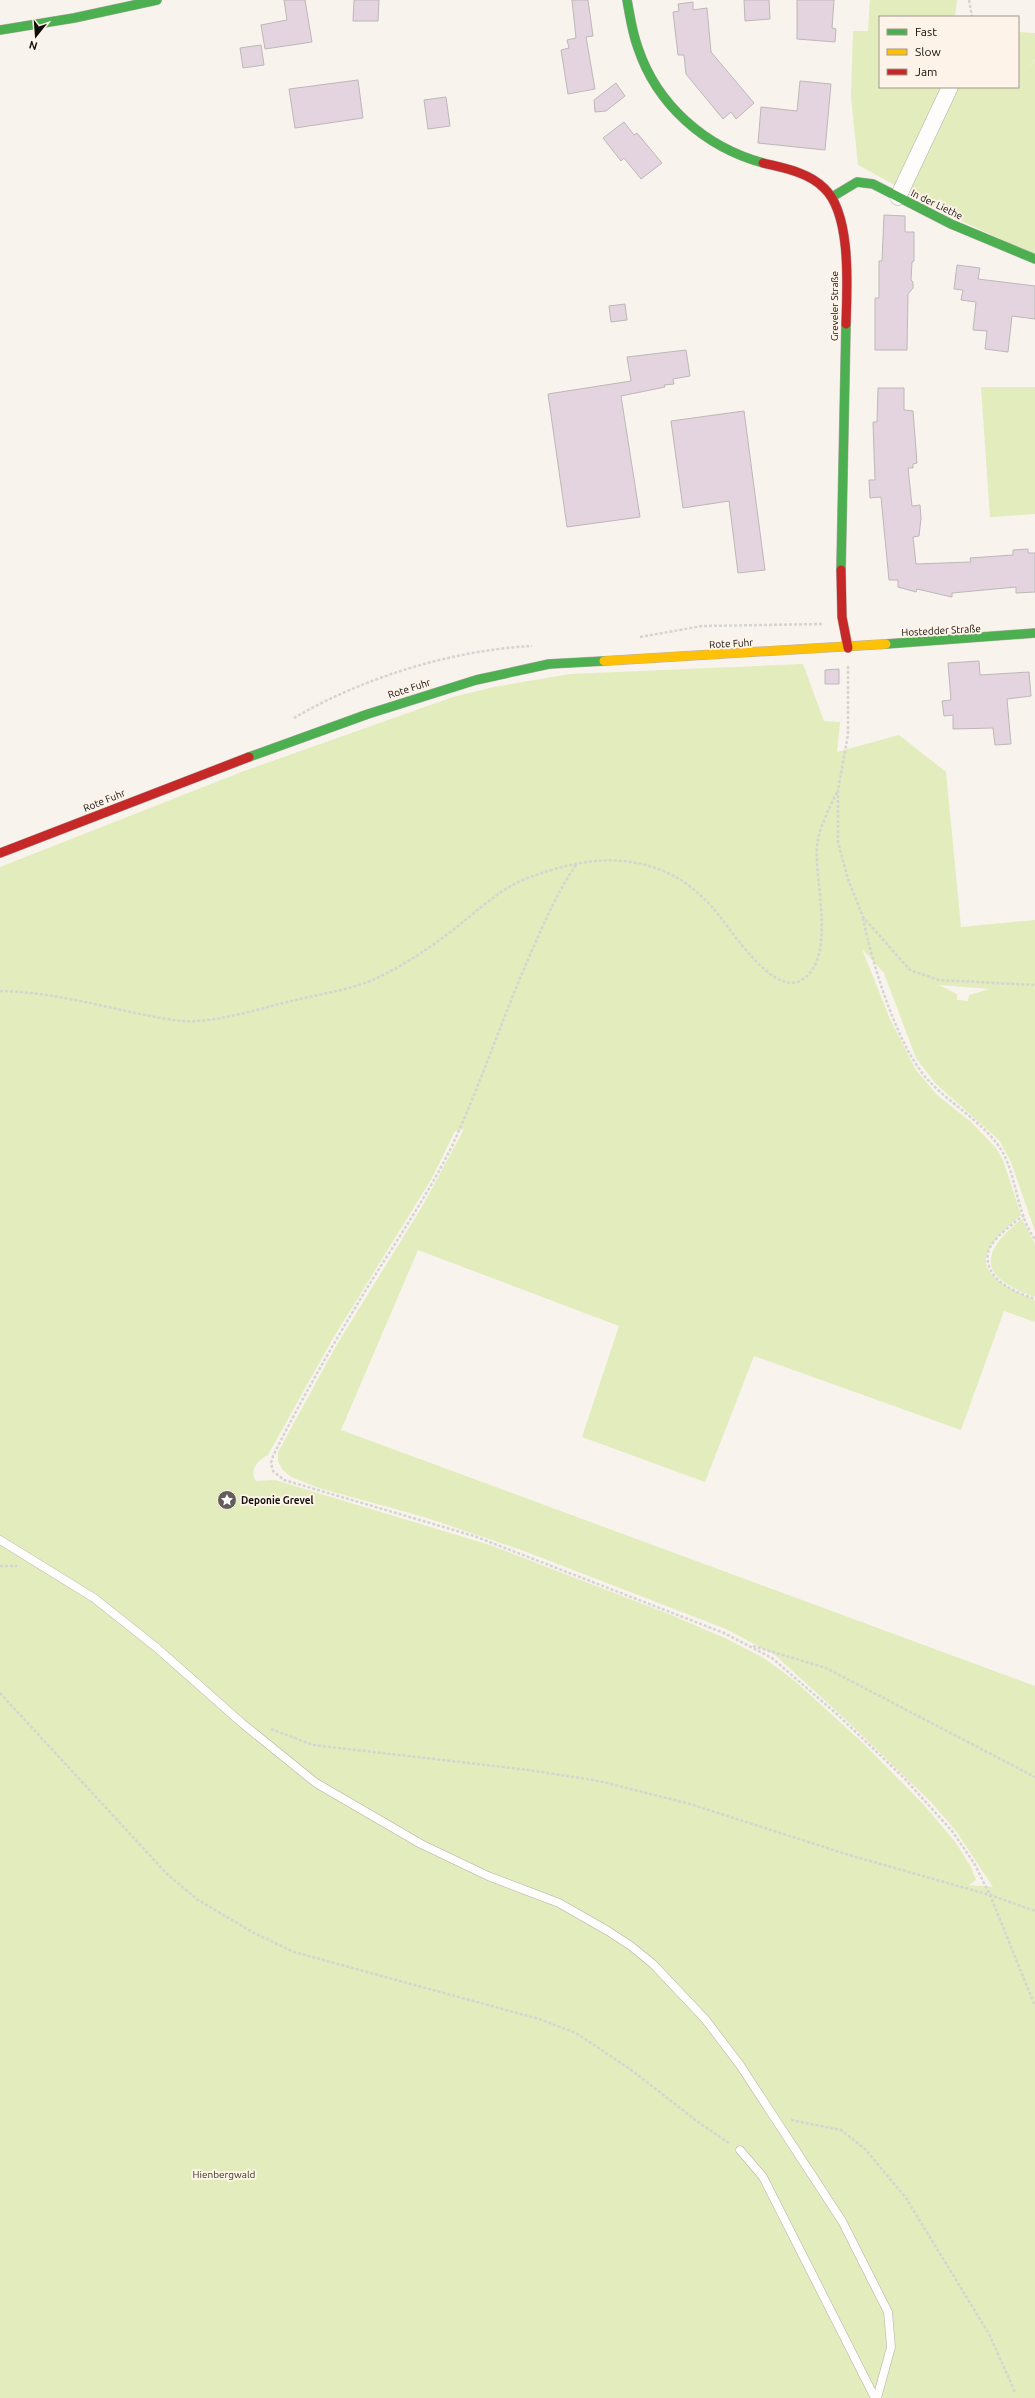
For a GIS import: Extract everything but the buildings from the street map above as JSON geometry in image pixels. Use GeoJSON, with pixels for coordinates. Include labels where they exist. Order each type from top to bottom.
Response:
{"type":"FeatureCollection","features":[{"type":"Feature","properties":{"kind":"street"},"geometry":{"type":"LineString","coordinates":[[0,30],[74,18],[157,0]]}},
{"type":"Feature","properties":{"kind":"street","name":"Greveler Straße"},"geometry":{"type":"LineString","coordinates":[[627,0],[640,55],[656,86],[674,109],[693,128],[714,143],[739,156],[783,168],[817,181],[832,197],[842,230],[847,280],[841,566],[842,625],[848,648]]}},
{"type":"Feature","properties":{"kind":"street"},"geometry":{"type":"LineString","coordinates":[[898,197],[950,88]]}},
{"type":"Feature","properties":{"kind":"street","name":"In der Liethe"},"geometry":{"type":"LineString","coordinates":[[832,197],[857,182],[873,184],[982,238],[1035,259]]}},
{"type":"Feature","properties":{"kind":"street","name":"Hostedder Straße"},"geometry":{"type":"LineString","coordinates":[[848,648],[915,642],[1003,638],[1035,633]]}},
{"type":"Feature","properties":{"kind":"street","name":"Rote Fuhr"},"geometry":{"type":"LineString","coordinates":[[0,854],[167,787],[295,739],[407,700],[510,671],[563,663],[848,648]]}},
{"type":"Feature","properties":{"kind":"lane"},"geometry":{"type":"LineString","coordinates":[[0,1540],[94,1598],[157,1648],[242,1724],[316,1783],[421,1844],[488,1876],[559,1903],[631,1946],[653,1964],[705,2019],[776,2118],[842,2222],[888,2312],[891,2347],[876,2398]]}},
{"type":"Feature","properties":{"kind":"lane"},"geometry":{"type":"LineString","coordinates":[[740,2150],[763,2177],[876,2398]]}},
{"type":"Feature","properties":{"kind":"path"},"geometry":{"type":"LineString","coordinates":[[969,0],[972,16]]}},
{"type":"Feature","properties":{"kind":"path"},"geometry":{"type":"LineString","coordinates":[[848,648],[848,735],[838,790],[838,842],[848,879],[863,917],[870,951],[880,982],[915,1061],[928,1080],[989,1134],[1002,1152],[1024,1215],[1035,1239]]}},
{"type":"Feature","properties":{"kind":"path"},"geometry":{"type":"LineString","coordinates":[[0,991],[77,999],[176,1021],[215,1019],[332,991],[380,977],[422,951],[515,884],[535,875],[592,861],[622,860],[650,866],[684,882],[712,907],[763,968],[779,980],[792,984],[802,980],[814,969],[822,944],[817,845],[825,817],[838,790]]}},
{"type":"Feature","properties":{"kind":"path"},"geometry":{"type":"LineString","coordinates":[[576,865],[561,886],[526,964],[506,1010],[477,1091],[451,1148],[421,1203],[333,1344],[282,1438],[271,1463],[273,1471],[284,1480],[474,1536],[639,1598],[749,1645],[772,1658],[838,1715],[924,1799],[952,1831],[974,1863],[990,1895],[1035,2006]]}},
{"type":"Feature","properties":{"kind":"path"},"geometry":{"type":"LineString","coordinates":[[863,917],[910,970],[938,980],[1035,985]]}},
{"type":"Feature","properties":{"kind":"path"},"geometry":{"type":"LineString","coordinates":[[1024,1215],[996,1241],[988,1252],[989,1265],[994,1277],[1009,1289],[1035,1299]]}},
{"type":"Feature","properties":{"kind":"path"},"geometry":{"type":"LineString","coordinates":[[0,1566],[19,1566]]}},
{"type":"Feature","properties":{"kind":"path"},"geometry":{"type":"LineString","coordinates":[[749,1645],[826,1668],[1035,1777]]}},
{"type":"Feature","properties":{"kind":"path"},"geometry":{"type":"LineString","coordinates":[[0,1693],[168,1875],[198,1900],[254,1933],[294,1952],[538,2019],[576,2032],[630,2068],[698,2122],[740,2150]]}},
{"type":"Feature","properties":{"kind":"path"},"geometry":{"type":"LineString","coordinates":[[270,1728],[312,1745],[514,1768],[599,1781],[690,1804],[856,1857],[990,1895],[1035,1912]]}},
{"type":"Feature","properties":{"kind":"path"},"geometry":{"type":"LineString","coordinates":[[776,2118],[805,2121],[841,2130],[865,2149],[906,2198],[933,2240],[989,2334],[1015,2392]]}},
{"type":"Feature","properties":{"kind":"green space"},"geometry":{"type":"Polygon","coordinates":[[[870,0],[957,0],[955,16],[879,16],[879,88],[1019,88],[1019,32],[1035,33],[1035,59],[1026,70],[1035,60],[1035,255],[953,217],[858,165],[851,97],[853,31],[868,31],[870,0]]]}},
{"type":"Feature","properties":{"kind":"green space"},"geometry":{"type":"Polygon","coordinates":[[[981,387],[1035,387],[1035,514],[990,517],[981,387]]]}},
{"type":"Feature","properties":{"kind":"green space","name":"Hienbergwald"},"geometry":{"type":"Polygon","coordinates":[[[803,664],[824,721],[840,722],[837,752],[899,735],[946,772],[961,927],[1035,920],[1035,1231],[1011,1162],[999,1140],[935,1083],[916,1058],[884,973],[862,949],[890,1019],[916,1070],[937,1095],[971,1122],[996,1148],[1003,1160],[1021,1215],[1004,1229],[993,1242],[987,1254],[986,1264],[991,1273],[1000,1282],[1035,1300],[1035,1322],[1004,1311],[961,1430],[754,1356],[705,1482],[582,1437],[619,1326],[418,1250],[341,1430],[1035,1686],[1035,2398],[875,2398],[763,2177],[735,2147],[760,2176],[872,2398],[0,2398],[0,867],[244,771],[453,697],[494,687],[570,674],[803,664]],[[939,985],[957,994],[957,1000],[968,1001],[969,995],[990,989],[939,985]],[[464,1129],[455,1131],[432,1178],[332,1340],[268,1455],[258,1463],[254,1469],[254,1477],[256,1481],[275,1480],[490,1545],[669,1614],[727,1639],[764,1658],[795,1681],[864,1744],[924,1805],[956,1843],[971,1867],[976,1880],[969,1885],[993,1887],[956,1831],[932,1803],[842,1716],[775,1655],[726,1629],[524,1551],[424,1517],[319,1488],[291,1477],[282,1469],[278,1461],[278,1452],[336,1346],[423,1205],[464,1129]]]}},
{"type":"Feature","properties":{"kind":"green space"},"geometry":{"type":"Polygon","coordinates":[[[1022,1219],[1035,1244],[1035,1297],[1017,1290],[1004,1282],[995,1273],[991,1264],[992,1254],[997,1244],[1007,1232],[1022,1219]]]}},
{"type":"Feature","properties":{"kind":"traffic: fast"},"geometry":{"type":"LineString","coordinates":[[0,30],[74,18],[157,0]]}},
{"type":"Feature","properties":{"kind":"traffic: fast"},"geometry":{"type":"LineString","coordinates":[[627,0],[634,36],[646,69],[657,88],[671,105],[686,121],[703,135],[742,156],[763,163]]}},
{"type":"Feature","properties":{"kind":"traffic: fast"},"geometry":{"type":"LineString","coordinates":[[832,197],[857,182],[873,184],[951,224],[1035,259]]}},
{"type":"Feature","properties":{"kind":"traffic: fast"},"geometry":{"type":"LineString","coordinates":[[841,570],[846,324]]}},
{"type":"Feature","properties":{"kind":"traffic: fast"},"geometry":{"type":"LineString","coordinates":[[886,644],[1035,633]]}},
{"type":"Feature","properties":{"kind":"traffic: fast"},"geometry":{"type":"LineString","coordinates":[[249,757],[368,714],[476,680],[549,664],[604,661]]}},
{"type":"Feature","properties":{"kind":"traffic: slow"},"geometry":{"type":"LineString","coordinates":[[604,661],[886,644]]}},
{"type":"Feature","properties":{"kind":"traffic: jam"},"geometry":{"type":"LineString","coordinates":[[763,163],[795,171],[811,178],[824,188],[833,200],[844,233],[847,272],[846,324]]}},
{"type":"Feature","properties":{"kind":"traffic: jam"},"geometry":{"type":"LineString","coordinates":[[841,570],[842,617],[848,648]]}},
{"type":"Feature","properties":{"kind":"traffic: jam"},"geometry":{"type":"LineString","coordinates":[[0,853],[249,757]]}},
{"type":"Feature","properties":{"kind":"place","name":"Deponie Grevel"},"geometry":{"type":"Point","coordinates":[227,1500]}}]}
